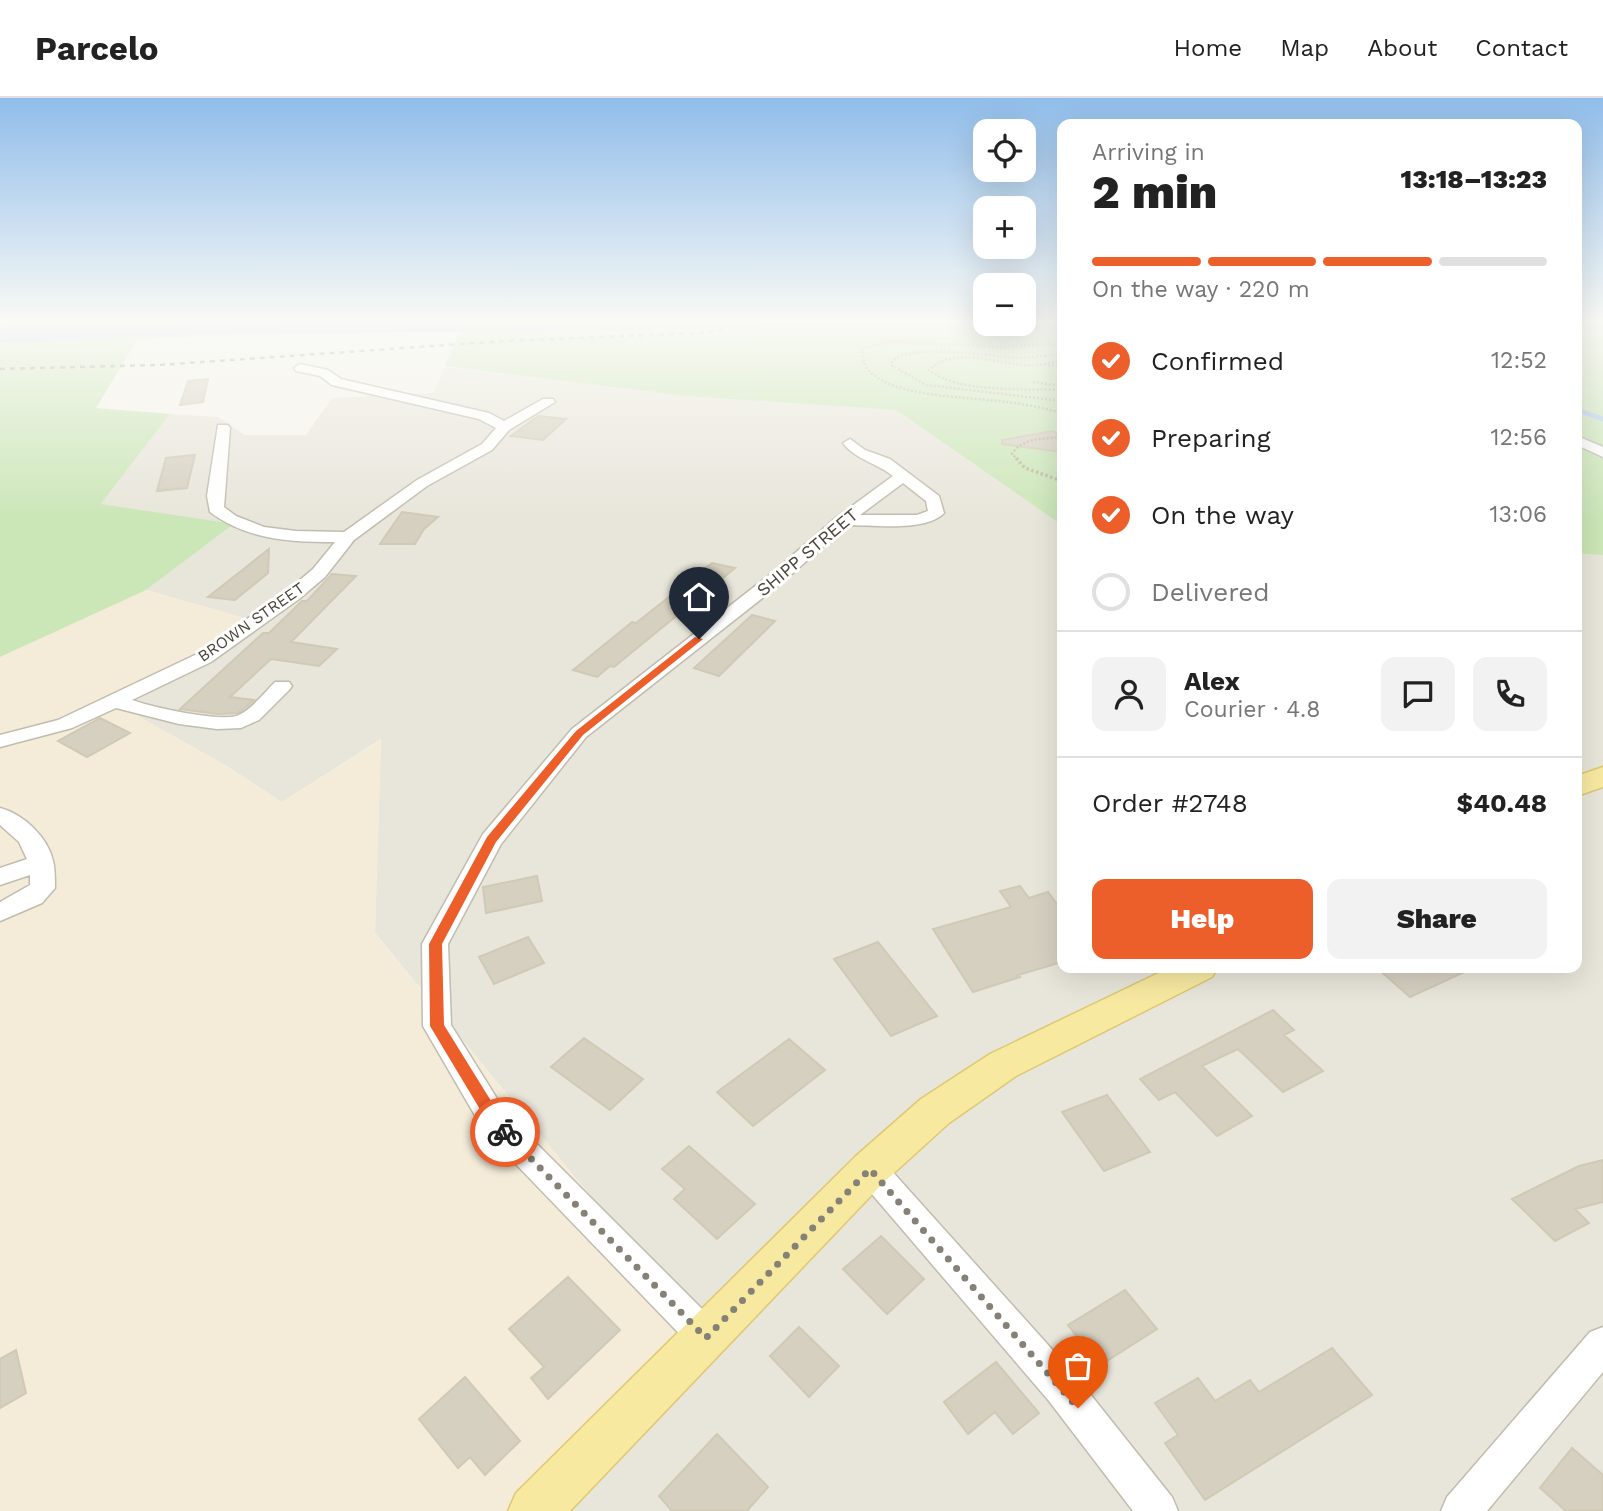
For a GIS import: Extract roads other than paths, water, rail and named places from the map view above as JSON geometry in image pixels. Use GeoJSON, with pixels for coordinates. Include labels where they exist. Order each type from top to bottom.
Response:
{"type":"FeatureCollection","features":[{"type":"Feature","properties":{"kind":"main road"},"geometry":{"type":"LineString","coordinates":[[1582,785],[1603,776]]}},
{"type":"Feature","properties":{"kind":"main road"},"geometry":{"type":"LineString","coordinates":[[534,1511],[870,1169],[935,1111],[1003,1065],[1190,973]]}},
{"type":"Feature","properties":{"kind":"street"},"geometry":{"type":"LineString","coordinates":[[367,389],[484,416],[504,427]]}},
{"type":"Feature","properties":{"kind":"street","name":"BROWN STREET"},"geometry":{"type":"LineString","coordinates":[[0,741],[65,724],[204,658],[270,612],[319,573],[348,537],[422,484],[486,447],[504,427],[548,402]]}},
{"type":"Feature","properties":{"kind":"street"},"geometry":{"type":"LineString","coordinates":[[223,428],[215,496],[216,509],[226,518],[242,527],[299,537],[348,537]]}},
{"type":"Feature","properties":{"kind":"street"},"geometry":{"type":"LineString","coordinates":[[1582,442],[1603,453]]}},
{"type":"Feature","properties":{"kind":"street"},"geometry":{"type":"LineString","coordinates":[[843,520],[896,522],[919,520],[936,513],[933,499],[901,477],[885,462],[860,453],[850,443]]}},
{"type":"Feature","properties":{"kind":"street","name":"SHIPP STREET"},"geometry":{"type":"LineString","coordinates":[[706,1338],[495,1122],[437,1026],[435,944],[491,840],[579,733],[778,577],[843,520],[901,477]]}},
{"type":"Feature","properties":{"kind":"street"},"geometry":{"type":"LineString","coordinates":[[118,701],[143,711],[234,723],[250,716],[282,687]]}},
{"type":"Feature","properties":{"kind":"street"},"geometry":{"type":"LineString","coordinates":[[0,815],[31,838],[42,862],[43,887],[33,897],[0,912]]}},
{"type":"Feature","properties":{"kind":"street"},"geometry":{"type":"LineString","coordinates":[[0,877],[42,862]]}},
{"type":"Feature","properties":{"kind":"street"},"geometry":{"type":"LineString","coordinates":[[870,1169],[1062,1388],[1158,1511]]}},
{"type":"Feature","properties":{"kind":"street"},"geometry":{"type":"LineString","coordinates":[[1461,1511],[1603,1345]]}},
{"type":"Feature","properties":{"kind":"waterway"},"geometry":{"type":"LineString","coordinates":[[1582,412],[1603,419]]}}]}
